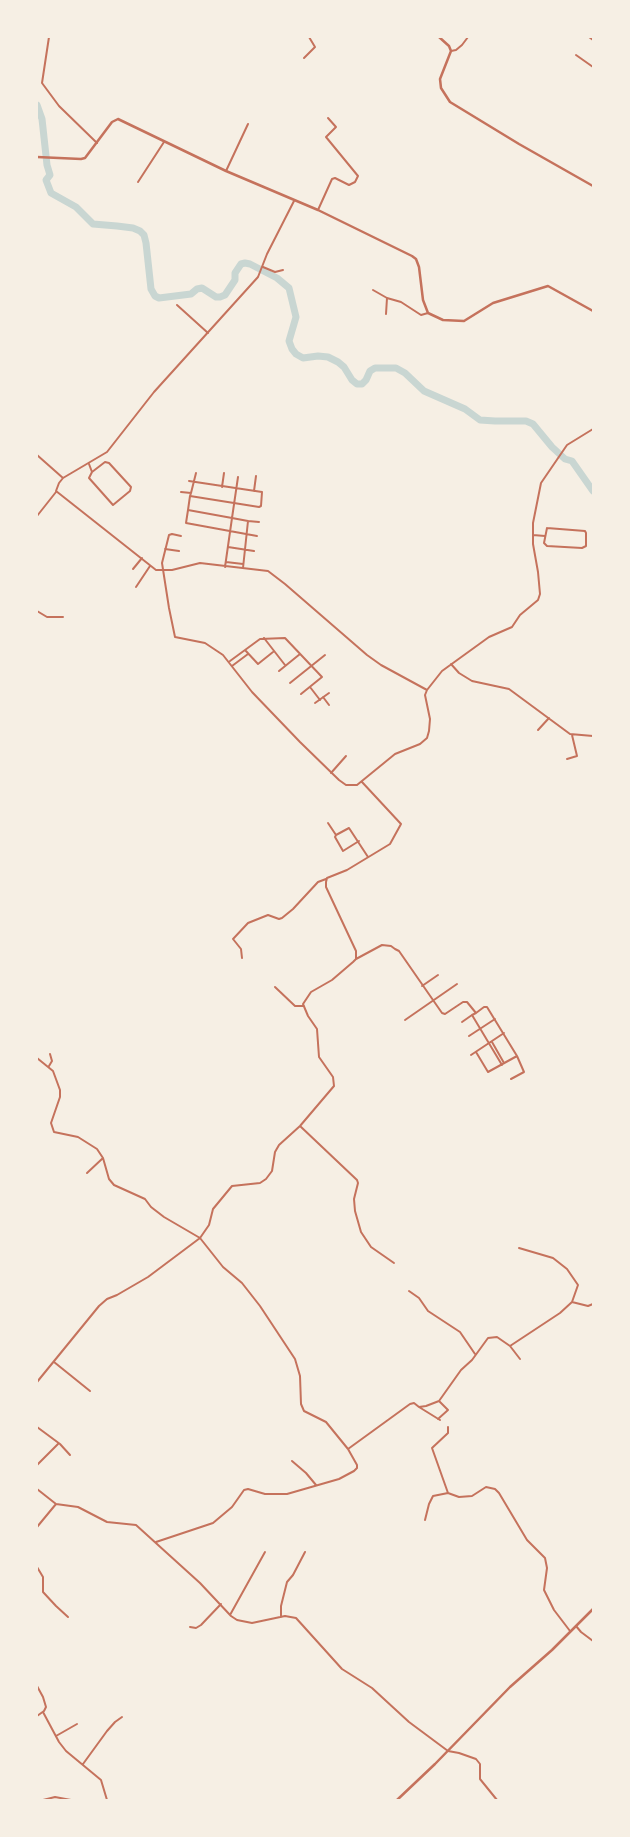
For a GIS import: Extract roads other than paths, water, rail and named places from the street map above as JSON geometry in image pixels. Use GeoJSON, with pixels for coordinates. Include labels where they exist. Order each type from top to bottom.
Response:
{"type":"FeatureCollection","features":[{"type":"Feature","properties":{"kind":"street"},"geometry":{"type":"LineString","coordinates":[[49,37],[42,83],[59,106],[97,143]]}},
{"type":"Feature","properties":{"kind":"street"},"geometry":{"type":"LineString","coordinates":[[304,58],[316,47],[309,37]]}},
{"type":"Feature","properties":{"kind":"street"},"geometry":{"type":"LineString","coordinates":[[439,37],[449,46],[451,51],[440,79],[441,88],[450,102],[507,138],[593,186]]}},
{"type":"Feature","properties":{"kind":"street"},"geometry":{"type":"LineString","coordinates":[[451,51],[456,50],[468,37]]}},
{"type":"Feature","properties":{"kind":"street"},"geometry":{"type":"LineString","coordinates":[[576,56],[593,67]]}},
{"type":"Feature","properties":{"kind":"street"},"geometry":{"type":"LineString","coordinates":[[318,210],[332,179],[335,178],[350,185],[355,182],[358,176],[326,137],[336,127],[328,118]]}},
{"type":"Feature","properties":{"kind":"street"},"geometry":{"type":"LineString","coordinates":[[37,157],[81,159],[87,157],[112,122],[117,119],[226,171],[318,210],[415,258],[419,267],[423,300],[428,314]]}},
{"type":"Feature","properties":{"kind":"street"},"geometry":{"type":"LineString","coordinates":[[226,171],[248,124]]}},
{"type":"Feature","properties":{"kind":"street"},"geometry":{"type":"LineString","coordinates":[[138,182],[164,142]]}},
{"type":"Feature","properties":{"kind":"street"},"geometry":{"type":"LineString","coordinates":[[37,516],[56,491],[63,478],[107,452],[154,392],[208,333],[260,272],[267,254],[294,201]]}},
{"type":"Feature","properties":{"kind":"street"},"geometry":{"type":"LineString","coordinates":[[262,268],[275,272],[283,270]]}},
{"type":"Feature","properties":{"kind":"street"},"geometry":{"type":"LineString","coordinates":[[373,290],[388,298],[401,302],[421,315],[428,314],[445,320],[464,321],[493,303],[548,286],[593,311]]}},
{"type":"Feature","properties":{"kind":"street"},"geometry":{"type":"LineString","coordinates":[[386,314],[388,298]]}},
{"type":"Feature","properties":{"kind":"street"},"geometry":{"type":"LineString","coordinates":[[177,305],[208,333]]}},
{"type":"Feature","properties":{"kind":"street"},"geometry":{"type":"LineString","coordinates":[[181,536],[170,534],[165,549],[163,571],[176,637],[205,643],[223,655],[252,692],[331,772],[346,785],[357,786],[395,754],[420,744],[427,738],[430,719],[425,700],[427,690],[451,664],[493,635],[511,628],[520,614],[538,600],[540,594],[533,536],[535,511],[540,484],[568,444],[593,429]]}},
{"type":"Feature","properties":{"kind":"street"},"geometry":{"type":"LineString","coordinates":[[37,454],[63,478]]}},
{"type":"Feature","properties":{"kind":"street"},"geometry":{"type":"LineString","coordinates":[[89,464],[92,472],[89,478],[112,505],[131,490],[131,488],[108,462],[92,472]]}},
{"type":"Feature","properties":{"kind":"street"},"geometry":{"type":"LineString","coordinates":[[222,487],[224,472]]}},
{"type":"Feature","properties":{"kind":"street"},"geometry":{"type":"LineString","coordinates":[[196,473],[190,495],[186,521],[187,523],[257,536]]}},
{"type":"Feature","properties":{"kind":"street"},"geometry":{"type":"LineString","coordinates":[[254,491],[256,476]]}},
{"type":"Feature","properties":{"kind":"street"},"geometry":{"type":"LineString","coordinates":[[225,567],[238,477]]}},
{"type":"Feature","properties":{"kind":"street"},"geometry":{"type":"LineString","coordinates":[[181,492],[190,495],[259,507],[263,494],[254,491],[189,481]]}},
{"type":"Feature","properties":{"kind":"street"},"geometry":{"type":"LineString","coordinates":[[56,491],[156,570],[163,571],[179,569],[200,563],[225,567],[261,569],[270,573],[367,655],[381,665],[427,690]]}},
{"type":"Feature","properties":{"kind":"street"},"geometry":{"type":"LineString","coordinates":[[188,510],[259,522]]}},
{"type":"Feature","properties":{"kind":"street"},"geometry":{"type":"LineString","coordinates":[[243,568],[248,535],[248,521]]}},
{"type":"Feature","properties":{"kind":"street"},"geometry":{"type":"LineString","coordinates":[[547,528],[585,531],[586,545],[582,548],[547,546],[545,544],[545,536],[547,528]]}},
{"type":"Feature","properties":{"kind":"street"},"geometry":{"type":"LineString","coordinates":[[533,536],[545,536]]}},
{"type":"Feature","properties":{"kind":"street"},"geometry":{"type":"LineString","coordinates":[[228,547],[254,551]]}},
{"type":"Feature","properties":{"kind":"street"},"geometry":{"type":"LineString","coordinates":[[165,549],[178,551]]}},
{"type":"Feature","properties":{"kind":"street"},"geometry":{"type":"LineString","coordinates":[[133,569],[142,558]]}},
{"type":"Feature","properties":{"kind":"street"},"geometry":{"type":"LineString","coordinates":[[226,562],[243,564]]}},
{"type":"Feature","properties":{"kind":"street"},"geometry":{"type":"LineString","coordinates":[[136,587],[150,566]]}},
{"type":"Feature","properties":{"kind":"street"},"geometry":{"type":"LineString","coordinates":[[37,611],[45,617],[63,617]]}},
{"type":"Feature","properties":{"kind":"street"},"geometry":{"type":"LineString","coordinates":[[229,662],[258,640],[264,638],[285,638],[312,664],[322,677],[300,694]]}},
{"type":"Feature","properties":{"kind":"street"},"geometry":{"type":"LineString","coordinates":[[264,638],[273,652],[285,665]]}},
{"type":"Feature","properties":{"kind":"street"},"geometry":{"type":"LineString","coordinates":[[245,650],[258,664],[273,652]]}},
{"type":"Feature","properties":{"kind":"street"},"geometry":{"type":"LineString","coordinates":[[232,666],[248,654]]}},
{"type":"Feature","properties":{"kind":"street"},"geometry":{"type":"LineString","coordinates":[[278,671],[300,654]]}},
{"type":"Feature","properties":{"kind":"street"},"geometry":{"type":"LineString","coordinates":[[290,683],[325,655]]}},
{"type":"Feature","properties":{"kind":"street"},"geometry":{"type":"LineString","coordinates":[[451,664],[472,681],[509,689],[572,735],[593,736]]}},
{"type":"Feature","properties":{"kind":"street"},"geometry":{"type":"LineString","coordinates":[[310,687],[320,700]]}},
{"type":"Feature","properties":{"kind":"street"},"geometry":{"type":"LineString","coordinates":[[315,703],[329,692]]}},
{"type":"Feature","properties":{"kind":"street"},"geometry":{"type":"LineString","coordinates":[[323,697],[329,705]]}},
{"type":"Feature","properties":{"kind":"street"},"geometry":{"type":"LineString","coordinates":[[538,730],[549,718]]}},
{"type":"Feature","properties":{"kind":"street"},"geometry":{"type":"LineString","coordinates":[[566,759],[577,757],[572,735]]}},
{"type":"Feature","properties":{"kind":"street"},"geometry":{"type":"LineString","coordinates":[[331,772],[346,756]]}},
{"type":"Feature","properties":{"kind":"street"},"geometry":{"type":"LineString","coordinates":[[242,958],[241,949],[233,939],[248,923],[268,915],[279,919],[282,918],[293,909],[318,882],[347,870],[390,844],[401,824],[394,814],[362,782]]}},
{"type":"Feature","properties":{"kind":"street"},"geometry":{"type":"LineString","coordinates":[[328,824],[336,835],[335,837],[343,851],[359,841]]}},
{"type":"Feature","properties":{"kind":"street"},"geometry":{"type":"LineString","coordinates":[[336,835],[348,828],[359,841],[368,857]]}},
{"type":"Feature","properties":{"kind":"street"},"geometry":{"type":"LineString","coordinates":[[326,879],[326,887],[355,949],[356,959]]}},
{"type":"Feature","properties":{"kind":"street"},"geometry":{"type":"LineString","coordinates":[[37,1382],[92,1313],[107,1299],[117,1296],[148,1277],[200,1238],[209,1224],[213,1209],[232,1186],[260,1183],[266,1179],[272,1171],[275,1152],[279,1145],[300,1126],[334,1086],[334,1080],[319,1057],[316,1029],[304,1006],[304,1002],[311,992],[334,978],[356,959],[382,945],[391,946],[399,951],[443,1014],[466,1001],[476,1013]]}},
{"type":"Feature","properties":{"kind":"street"},"geometry":{"type":"LineString","coordinates":[[422,986],[438,975]]}},
{"type":"Feature","properties":{"kind":"street"},"geometry":{"type":"LineString","coordinates":[[405,1020],[457,984]]}},
{"type":"Feature","properties":{"kind":"street"},"geometry":{"type":"LineString","coordinates":[[275,987],[295,1006],[304,1006]]}},
{"type":"Feature","properties":{"kind":"street"},"geometry":{"type":"LineString","coordinates":[[462,1022],[486,1007],[504,1033],[524,1072],[511,1079]]}},
{"type":"Feature","properties":{"kind":"street"},"geometry":{"type":"LineString","coordinates":[[472,1015],[481,1030],[491,1042],[503,1064]]}},
{"type":"Feature","properties":{"kind":"street"},"geometry":{"type":"LineString","coordinates":[[469,1036],[481,1030],[495,1019]]}},
{"type":"Feature","properties":{"kind":"street"},"geometry":{"type":"LineString","coordinates":[[471,1055],[504,1033]]}},
{"type":"Feature","properties":{"kind":"street"},"geometry":{"type":"LineString","coordinates":[[476,1052],[487,1072],[490,1072],[517,1056]]}},
{"type":"Feature","properties":{"kind":"street"},"geometry":{"type":"LineString","coordinates":[[49,1066],[52,1061],[50,1054]]}},
{"type":"Feature","properties":{"kind":"street"},"geometry":{"type":"LineString","coordinates":[[37,1058],[49,1066],[55,1073],[61,1091],[60,1099],[50,1122],[54,1132],[75,1136],[87,1142],[100,1152],[107,1174],[114,1185],[145,1199],[151,1207],[164,1217],[200,1238],[223,1267],[240,1281],[256,1300],[292,1354],[300,1376],[301,1404],[304,1411],[326,1422],[348,1449],[357,1465],[356,1470],[339,1479],[307,1489],[280,1494],[265,1494],[248,1489],[244,1490],[232,1507],[213,1523],[156,1542]]}},
{"type":"Feature","properties":{"kind":"street"},"geometry":{"type":"LineString","coordinates":[[300,1126],[357,1180],[354,1205],[361,1232],[371,1247],[394,1263]]}},
{"type":"Feature","properties":{"kind":"street"},"geometry":{"type":"LineString","coordinates":[[87,1173],[103,1158]]}},
{"type":"Feature","properties":{"kind":"street"},"geometry":{"type":"LineString","coordinates":[[510,1346],[560,1313],[572,1302],[577,1283],[566,1268],[553,1258],[519,1248]]}},
{"type":"Feature","properties":{"kind":"street"},"geometry":{"type":"LineString","coordinates":[[409,1291],[417,1297],[430,1312],[460,1332],[475,1355]]}},
{"type":"Feature","properties":{"kind":"street"},"geometry":{"type":"LineString","coordinates":[[572,1302],[588,1306],[593,1304]]}},
{"type":"Feature","properties":{"kind":"street"},"geometry":{"type":"LineString","coordinates":[[419,1407],[434,1404],[439,1401],[461,1370],[472,1360],[484,1342],[491,1337],[498,1337],[510,1346],[520,1359]]}},
{"type":"Feature","properties":{"kind":"street"},"geometry":{"type":"LineString","coordinates":[[54,1362],[90,1391]]}},
{"type":"Feature","properties":{"kind":"street"},"geometry":{"type":"LineString","coordinates":[[348,1449],[410,1404],[414,1403],[439,1420],[448,1410],[439,1401]]}},
{"type":"Feature","properties":{"kind":"street"},"geometry":{"type":"LineString","coordinates":[[37,1427],[60,1444],[70,1455]]}},
{"type":"Feature","properties":{"kind":"street"},"geometry":{"type":"LineString","coordinates":[[448,1427],[448,1433],[432,1448],[448,1493]]}},
{"type":"Feature","properties":{"kind":"street"},"geometry":{"type":"LineString","coordinates":[[37,1465],[58,1444]]}},
{"type":"Feature","properties":{"kind":"street"},"geometry":{"type":"LineString","coordinates":[[292,1461],[306,1473],[316,1485]]}},
{"type":"Feature","properties":{"kind":"street"},"geometry":{"type":"LineString","coordinates":[[424,1520],[433,1496],[448,1493],[459,1497],[472,1496],[489,1486],[497,1491],[527,1540],[547,1561],[544,1590],[554,1610],[570,1631]]}},
{"type":"Feature","properties":{"kind":"street"},"geometry":{"type":"LineString","coordinates":[[37,1489],[56,1504],[78,1507],[106,1522],[134,1524],[156,1542],[230,1615],[237,1620],[247,1623],[281,1617],[292,1616],[296,1618],[342,1670],[372,1688],[409,1722],[448,1751],[470,1756],[478,1761],[480,1764],[480,1779],[497,1800]]}},
{"type":"Feature","properties":{"kind":"street"},"geometry":{"type":"LineString","coordinates":[[37,1527],[56,1504]]}},
{"type":"Feature","properties":{"kind":"street"},"geometry":{"type":"LineString","coordinates":[[230,1615],[265,1552]]}},
{"type":"Feature","properties":{"kind":"street"},"geometry":{"type":"LineString","coordinates":[[281,1617],[281,1606],[287,1582],[305,1552]]}},
{"type":"Feature","properties":{"kind":"street"},"geometry":{"type":"LineString","coordinates":[[37,1567],[43,1577],[43,1592],[68,1617]]}},
{"type":"Feature","properties":{"kind":"street"},"geometry":{"type":"LineString","coordinates":[[190,1627],[196,1628],[201,1625],[220,1604]]}},
{"type":"Feature","properties":{"kind":"street"},"geometry":{"type":"LineString","coordinates":[[397,1800],[448,1751],[510,1687],[552,1650],[593,1609]]}},
{"type":"Feature","properties":{"kind":"street"},"geometry":{"type":"LineString","coordinates":[[576,1626],[581,1632],[593,1640]]}},
{"type":"Feature","properties":{"kind":"street"},"geometry":{"type":"LineString","coordinates":[[37,1686],[45,1705],[43,1712],[37,1716]]}},
{"type":"Feature","properties":{"kind":"street"},"geometry":{"type":"LineString","coordinates":[[43,1712],[66,1751],[101,1780],[107,1800]]}},
{"type":"Feature","properties":{"kind":"street"},"geometry":{"type":"LineString","coordinates":[[83,1764],[107,1731],[122,1717]]}},
{"type":"Feature","properties":{"kind":"street"},"geometry":{"type":"LineString","coordinates":[[56,1736],[77,1724]]}},
{"type":"Feature","properties":{"kind":"street"},"geometry":{"type":"LineString","coordinates":[[43,1800],[55,1797],[71,1800]]}},
{"type":"Feature","properties":{"kind":"waterway"},"geometry":{"type":"LineString","coordinates":[[37,105],[42,119],[47,165],[50,175],[46,180],[51,193],[76,207],[93,224],[133,228],[140,231],[144,235],[146,243],[151,289],[155,296],[159,298],[191,294],[197,289],[202,288],[216,297],[220,297],[225,295],[235,280],[235,273],[241,264],[250,264],[277,278],[289,288],[296,317],[289,341],[296,354],[303,358],[318,356],[328,357],[344,367],[352,380],[357,384],[362,384],[366,380],[370,371],[375,368],[396,368],[405,373],[424,391],[465,409],[480,420],[526,421],[533,424],[552,447],[565,459],[572,461],[593,491]]}}]}
